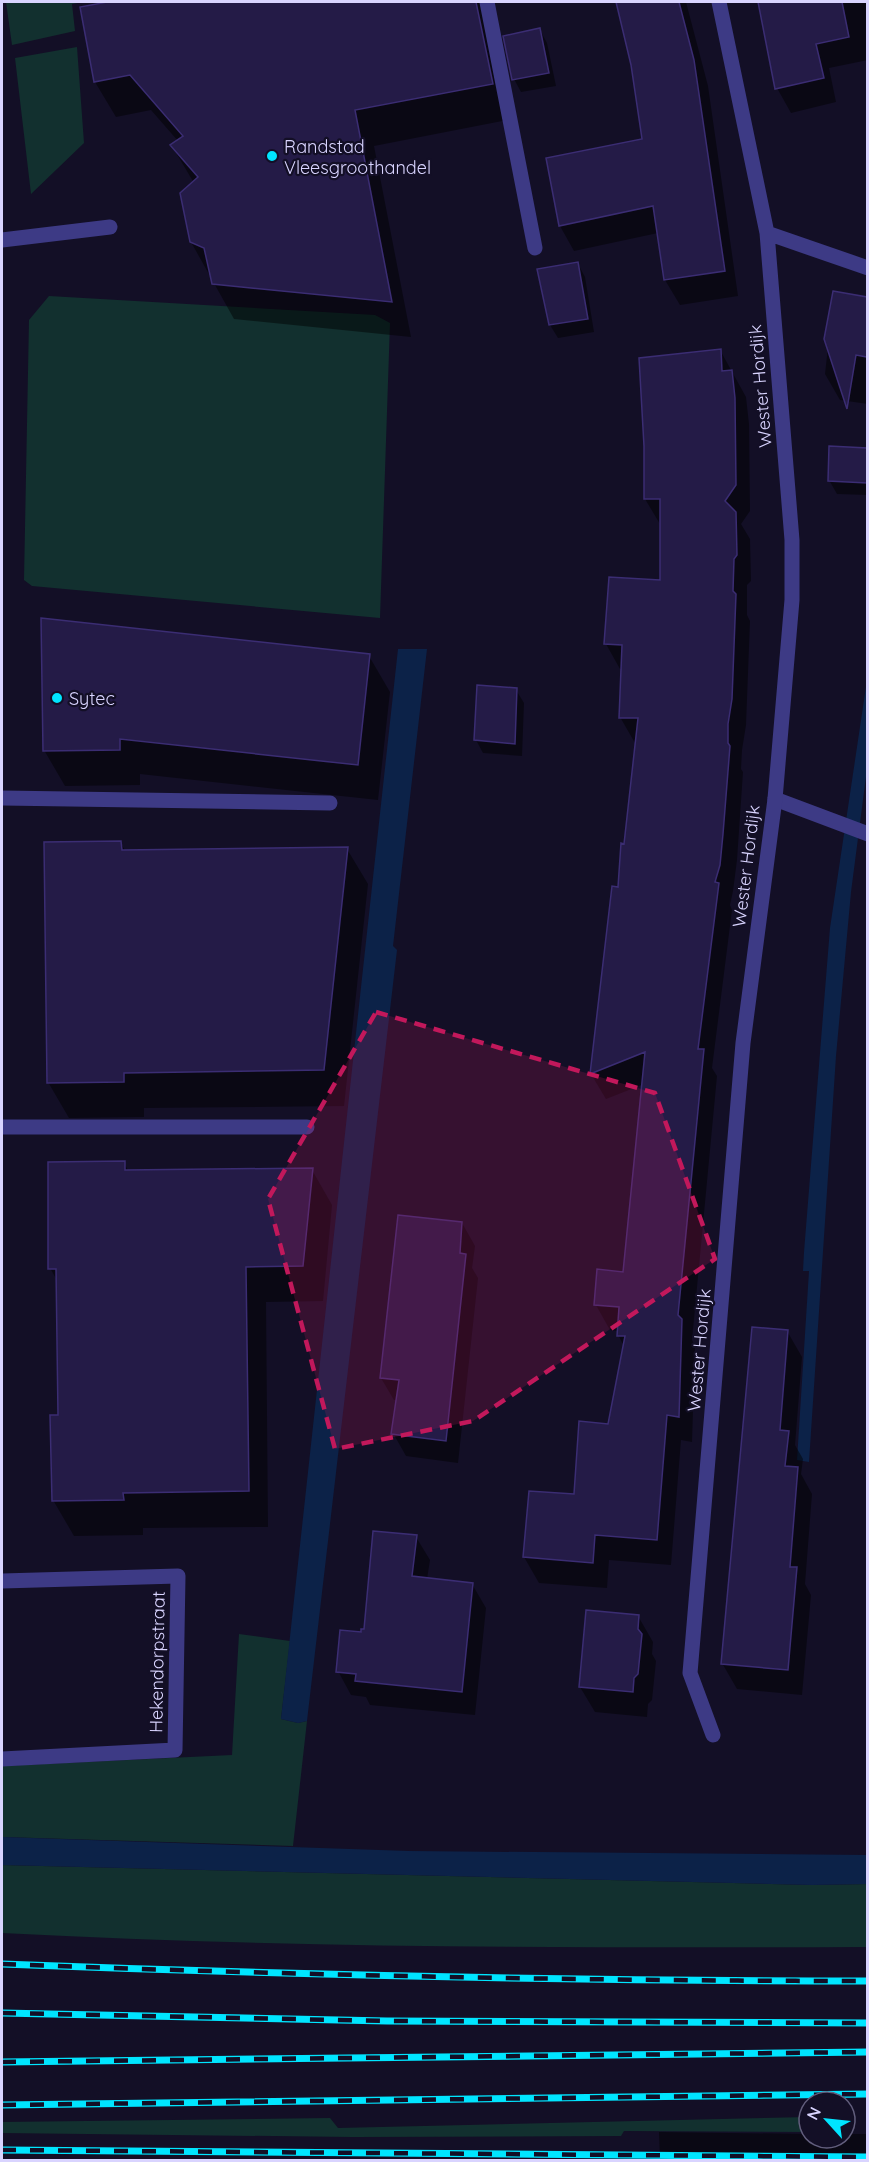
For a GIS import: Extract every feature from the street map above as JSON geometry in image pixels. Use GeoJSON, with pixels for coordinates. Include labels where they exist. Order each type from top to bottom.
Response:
{"type":"FeatureCollection","features":[{"type":"Feature","properties":{"kind":"street"},"geometry":{"type":"LineString","coordinates":[[488,2],[535,248]]}},
{"type":"Feature","properties":{"kind":"street","name":"Wester Hordijk"},"geometry":{"type":"LineString","coordinates":[[713,1735],[690,1673],[743,1043],[775,799],[792,600],[792,540],[768,233],[719,2]]}},
{"type":"Feature","properties":{"kind":"street"},"geometry":{"type":"LineString","coordinates":[[2,240],[110,227]]}},
{"type":"Feature","properties":{"kind":"street"},"geometry":{"type":"LineString","coordinates":[[768,233],[867,268]]}},
{"type":"Feature","properties":{"kind":"street"},"geometry":{"type":"LineString","coordinates":[[2,798],[330,803]]}},
{"type":"Feature","properties":{"kind":"street"},"geometry":{"type":"LineString","coordinates":[[775,799],[865,833]]}},
{"type":"Feature","properties":{"kind":"street"},"geometry":{"type":"LineString","coordinates":[[2,1127],[307,1127]]}},
{"type":"Feature","properties":{"kind":"street","name":"Hekendorpstraat"},"geometry":{"type":"LineString","coordinates":[[2,1581],[178,1576],[175,1750],[2,1759]]}},
{"type":"Feature","properties":{"kind":"highlighted area"},"geometry":{"type":"Polygon","coordinates":[[[376,1012],[655,1093],[715,1259],[473,1421],[335,1449],[268,1199],[376,1012]]]}},
{"type":"Feature","properties":{"kind":"green space"},"geometry":{"type":"Polygon","coordinates":[[[6,2],[83,2],[72,4],[75,31],[12,45],[6,2]]]}},
{"type":"Feature","properties":{"kind":"green space"},"geometry":{"type":"Polygon","coordinates":[[[77,47],[84,143],[31,194],[15,58],[77,47]]]}},
{"type":"Feature","properties":{"kind":"green space"},"geometry":{"type":"Polygon","coordinates":[[[49,296],[375,315],[390,323],[380,618],[32,586],[24,580],[29,320],[49,296]]]}},
{"type":"Feature","properties":{"kind":"green space"},"geometry":{"type":"Polygon","coordinates":[[[239,1634],[290,1641],[281,1719],[298,1723],[307,1721],[293,1846],[2,1837],[2,1766],[232,1755],[239,1634]]]}},
{"type":"Feature","properties":{"kind":"green space"},"geometry":{"type":"Polygon","coordinates":[[[2,1865],[812,1885],[867,1884],[867,1947],[326,1944],[2,1933],[2,1865]]]}},
{"type":"Feature","properties":{"kind":"green space"},"geometry":{"type":"Polygon","coordinates":[[[797,2117],[797,2132],[624,2131],[621,2136],[353,2137],[2,2133],[2,2122],[330,2118],[338,2128],[797,2117]]]}},
{"type":"Feature","properties":{"kind":"water"},"geometry":{"type":"Polygon","coordinates":[[[398,649],[427,649],[393,946],[397,950],[307,1721],[298,1723],[281,1719],[398,649]]]}},
{"type":"Feature","properties":{"kind":"water"},"geometry":{"type":"Polygon","coordinates":[[[867,680],[867,769],[851,892],[836,1056],[809,1462],[797,1460],[809,1271],[803,1271],[804,1252],[830,928],[867,680]]]}},
{"type":"Feature","properties":{"kind":"water"},"geometry":{"type":"Polygon","coordinates":[[[2,1837],[409,1851],[867,1855],[867,1884],[812,1885],[2,1865],[2,1837]]]}},
{"type":"Feature","properties":{"kind":"building","name":"Randstad Vleesgroothandel"},"geometry":{"type":"Polygon","coordinates":[[[107,2],[476,2],[493,84],[355,110],[392,302],[212,284],[204,248],[190,242],[180,193],[198,177],[170,145],[183,136],[130,75],[94,82],[80,7],[107,2]]]}},
{"type":"Feature","properties":{"kind":"building"},"geometry":{"type":"Polygon","coordinates":[[[616,2],[679,2],[694,60],[725,271],[664,280],[653,206],[559,226],[546,158],[642,139],[631,65],[616,2]]]}},
{"type":"Feature","properties":{"kind":"building"},"geometry":{"type":"Polygon","coordinates":[[[758,2],[842,2],[849,37],[816,44],[824,78],[775,89],[758,2]]]}},
{"type":"Feature","properties":{"kind":"building"},"geometry":{"type":"Polygon","coordinates":[[[540,28],[549,73],[512,80],[503,36],[540,28]]]}},
{"type":"Feature","properties":{"kind":"building"},"geometry":{"type":"Polygon","coordinates":[[[578,262],[588,319],[549,325],[537,269],[578,262]]]}},
{"type":"Feature","properties":{"kind":"building"},"geometry":{"type":"Polygon","coordinates":[[[833,291],[867,297],[867,357],[856,355],[847,409],[824,339],[833,291]]]}},
{"type":"Feature","properties":{"kind":"building"},"geometry":{"type":"Polygon","coordinates":[[[721,349],[722,371],[732,370],[735,398],[736,485],[725,501],[736,512],[737,555],[734,559],[733,591],[736,594],[732,699],[728,724],[730,746],[723,834],[720,865],[715,882],[719,883],[698,1049],[704,1049],[678,1315],[682,1319],[679,1417],[667,1415],[657,1540],[595,1535],[593,1563],[523,1557],[529,1491],[574,1494],[579,1421],[608,1424],[625,1336],[617,1336],[619,1307],[594,1305],[597,1269],[623,1272],[645,1052],[590,1074],[612,886],[618,887],[621,843],[624,844],[638,718],[619,718],[622,645],[604,644],[609,577],[660,580],[660,499],[644,499],[644,446],[639,358],[721,349]]]}},
{"type":"Feature","properties":{"kind":"building"},"geometry":{"type":"Polygon","coordinates":[[[829,446],[867,448],[867,483],[828,481],[829,446]]]}},
{"type":"Feature","properties":{"kind":"building"},"geometry":{"type":"Polygon","coordinates":[[[41,618],[370,654],[358,765],[120,739],[120,750],[43,751],[41,618]]]}},
{"type":"Feature","properties":{"kind":"building"},"geometry":{"type":"Polygon","coordinates":[[[477,685],[517,688],[515,744],[474,740],[477,685]]]}},
{"type":"Feature","properties":{"kind":"building"},"geometry":{"type":"Polygon","coordinates":[[[121,841],[122,850],[348,847],[324,1070],[124,1073],[124,1082],[47,1083],[44,842],[121,841]]]}},
{"type":"Feature","properties":{"kind":"building"},"geometry":{"type":"Polygon","coordinates":[[[125,1161],[125,1170],[313,1168],[303,1266],[246,1267],[249,1491],[123,1493],[124,1500],[52,1501],[50,1415],[58,1415],[56,1269],[48,1269],[48,1162],[125,1161]]]}},
{"type":"Feature","properties":{"kind":"building"},"geometry":{"type":"Polygon","coordinates":[[[398,1215],[462,1222],[460,1253],[466,1254],[446,1441],[391,1434],[399,1380],[380,1378],[398,1215]]]}},
{"type":"Feature","properties":{"kind":"building"},"geometry":{"type":"Polygon","coordinates":[[[752,1327],[788,1330],[780,1430],[789,1431],[785,1466],[798,1467],[790,1567],[797,1567],[788,1670],[721,1664],[752,1327]]]}},
{"type":"Feature","properties":{"kind":"building"},"geometry":{"type":"Polygon","coordinates":[[[373,1531],[417,1535],[412,1576],[473,1583],[462,1692],[355,1681],[356,1674],[336,1672],[340,1630],[361,1632],[361,1629],[364,1629],[373,1531]]]}},
{"type":"Feature","properties":{"kind":"building"},"geometry":{"type":"Polygon","coordinates":[[[586,1610],[639,1615],[638,1629],[642,1634],[638,1674],[634,1678],[633,1692],[579,1687],[586,1610]]]}},
{"type":"Feature","properties":{"kind":"railway"},"geometry":{"type":"LineString","coordinates":[[2,1964],[435,1977],[868,1981]]}},
{"type":"Feature","properties":{"kind":"railway"},"geometry":{"type":"LineString","coordinates":[[2,2013],[387,2021],[868,2023]]}},
{"type":"Feature","properties":{"kind":"railway"},"geometry":{"type":"LineString","coordinates":[[2,2062],[868,2052]]}},
{"type":"Feature","properties":{"kind":"railway"},"geometry":{"type":"LineString","coordinates":[[2,2105],[868,2094]]}},
{"type":"Feature","properties":{"kind":"railway"},"geometry":{"type":"LineString","coordinates":[[2,2150],[868,2157]]}},
{"type":"Feature","properties":{"kind":"place","name":"Randstad Vleesgroothandel"},"geometry":{"type":"Point","coordinates":[272,156]}},
{"type":"Feature","properties":{"kind":"place","name":"Sytec"},"geometry":{"type":"Point","coordinates":[57,698]}}]}
